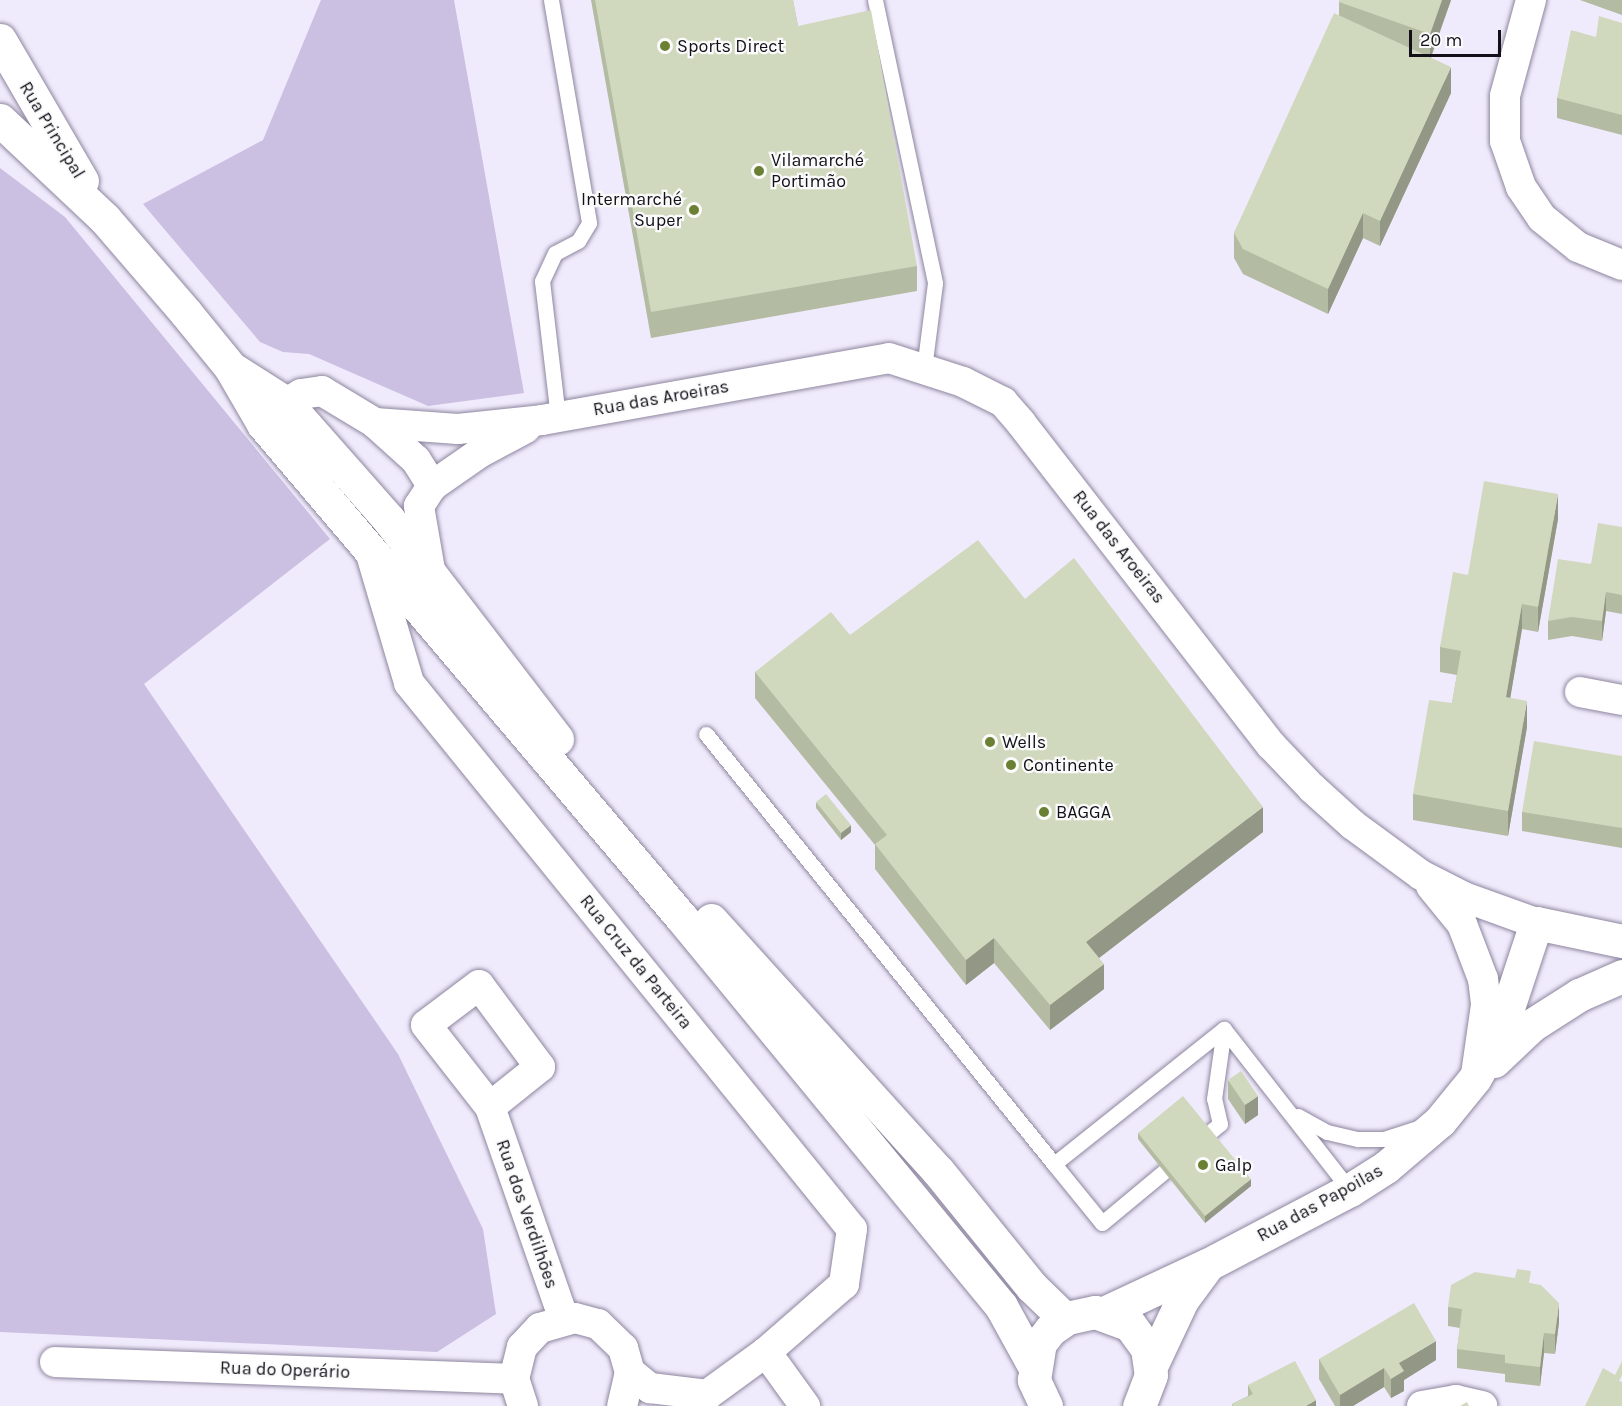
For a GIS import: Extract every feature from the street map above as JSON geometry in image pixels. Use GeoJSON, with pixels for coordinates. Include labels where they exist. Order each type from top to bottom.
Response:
{"type":"FeatureCollection","features":[{"type":"Feature","properties":{"kind":"main road","name":"Rua Principal"},"geometry":{"type":"LineString","coordinates":[[0,40],[105,219]]}},
{"type":"Feature","properties":{"kind":"main road"},"geometry":{"type":"LineString","coordinates":[[0,120],[105,219],[230,367],[273,435],[368,545],[1001,1306],[1034,1366],[1036,1386],[1046,1406]]}},
{"type":"Feature","properties":{"kind":"main road"},"geometry":{"type":"LineString","coordinates":[[230,367],[286,404],[389,520],[430,570],[628,829],[938,1171],[1032,1287],[1065,1319]]}},
{"type":"Feature","properties":{"kind":"main road","name":"Rua das Aroeiras"},"geometry":{"type":"LineString","coordinates":[[1536,923],[1622,941]]}},
{"type":"Feature","properties":{"kind":"main road","name":"Rua das Papoilas"},"geometry":{"type":"LineString","coordinates":[[1475,1078],[1513,1001],[1536,923]]}},
{"type":"Feature","properties":{"kind":"main road","name":"Rua das Papoilas"},"geometry":{"type":"LineString","coordinates":[[1104,1313],[1207,1265],[1350,1190],[1386,1167],[1440,1120],[1475,1078],[1532,1024],[1579,995],[1622,976]]}},
{"type":"Feature","properties":{"kind":"main road","name":"Rua das Papoilas"},"geometry":{"type":"LineString","coordinates":[[1146,1393],[1182,1300],[1207,1265]]}},
{"type":"Feature","properties":{"kind":"main road"},"geometry":{"type":"LineString","coordinates":[[1034,1366],[1046,1335],[1065,1319],[1084,1313],[1104,1313],[1122,1320],[1137,1333],[1146,1393]]}},
{"type":"Feature","properties":{"kind":"street"},"geometry":{"type":"LineString","coordinates":[[1531,0],[1505,96],[1505,141],[1521,187],[1542,218],[1578,247],[1622,265]]}},
{"type":"Feature","properties":{"kind":"street","name":"Rua das Aroeiras"},"geometry":{"type":"LineString","coordinates":[[375,423],[458,429],[550,418],[889,358],[924,369],[1003,402],[1041,446],[1271,745],[1353,825],[1421,875],[1464,897],[1536,923]]}},
{"type":"Feature","properties":{"kind":"street"},"geometry":{"type":"LineString","coordinates":[[273,435],[286,404],[301,394],[322,391],[375,423],[416,460],[425,496],[430,570]]}},
{"type":"Feature","properties":{"kind":"street","name":"Rua das Aroeiras"},"geometry":{"type":"LineString","coordinates":[[347,521],[377,525],[389,520],[425,496],[481,452],[550,418]]}},
{"type":"Feature","properties":{"kind":"street","name":"Rua Cruz da Parteira"},"geometry":{"type":"LineString","coordinates":[[368,545],[409,683],[852,1229],[844,1284],[706,1402]]}},
{"type":"Feature","properties":{"kind":"street"},"geometry":{"type":"LineString","coordinates":[[1580,692],[1622,700]]}},
{"type":"Feature","properties":{"kind":"street"},"geometry":{"type":"LineString","coordinates":[[1421,875],[1462,924],[1483,979],[1486,1005],[1475,1078]]}},
{"type":"Feature","properties":{"kind":"street","name":"Rua dos Verdilhões"},"geometry":{"type":"LineString","coordinates":[[490,1107],[564,1320]]}},
{"type":"Feature","properties":{"kind":"street"},"geometry":{"type":"LineString","coordinates":[[519,1393],[522,1347],[540,1328],[564,1320],[598,1324],[610,1332],[623,1348],[630,1372],[622,1406]]}},
{"type":"Feature","properties":{"kind":"street"},"geometry":{"type":"LineString","coordinates":[[766,1352],[805,1406]]}},
{"type":"Feature","properties":{"kind":"street","name":"Rua do Operário"},"geometry":{"type":"LineString","coordinates":[[55,1362],[519,1393]]}},
{"type":"Feature","properties":{"kind":"street"},"geometry":{"type":"LineString","coordinates":[[630,1372],[650,1388],[706,1402]]}},
{"type":"Feature","properties":{"kind":"street"},"geometry":{"type":"LineString","coordinates":[[1422,1406],[1456,1400],[1482,1406]]}},
{"type":"Feature","properties":{"kind":"lane"},"geometry":{"type":"LineString","coordinates":[[550,418],[542,281],[555,253],[578,241],[588,223],[551,0]]}},
{"type":"Feature","properties":{"kind":"lane"},"geometry":{"type":"LineString","coordinates":[[875,0],[935,283],[924,369]]}},
{"type":"Feature","properties":{"kind":"lane"},"geometry":{"type":"LineString","coordinates":[[706,734],[1102,1223],[1220,1124],[1214,1099],[1224,1029]]}},
{"type":"Feature","properties":{"kind":"lane"},"geometry":{"type":"LineString","coordinates":[[1054,1164],[1224,1029]]}},
{"type":"Feature","properties":{"kind":"lane"},"geometry":{"type":"LineString","coordinates":[[1224,1029],[1350,1190]]}},
{"type":"Feature","properties":{"kind":"lane"},"geometry":{"type":"LineString","coordinates":[[1292,1113],[1327,1132],[1358,1139],[1384,1139],[1440,1120]]}},
{"type":"Feature","properties":{"kind":"shaded area"},"geometry":{"type":"Polygon","coordinates":[[[321,0],[454,0],[524,393],[428,406],[309,354],[283,352],[260,342],[143,204],[263,140],[321,0]]]}},
{"type":"Feature","properties":{"kind":"shaded area"},"geometry":{"type":"Polygon","coordinates":[[[0,168],[65,217],[330,539],[144,684],[398,1054],[483,1229],[496,1314],[437,1352],[0,1332],[0,168]]]}},
{"type":"Feature","properties":{"kind":"building","name":"Vilamarché Portimão"},"geometry":{"type":"Polygon","coordinates":[[[595,0],[793,0],[798,26],[871,10],[917,266],[651,312],[595,0]]]}},
{"type":"Feature","properties":{"kind":"building"},"geometry":{"type":"Polygon","coordinates":[[[1339,0],[1442,0],[1430,34],[1339,2],[1339,0]]]}},
{"type":"Feature","properties":{"kind":"building"},"geometry":{"type":"Polygon","coordinates":[[[1334,13],[1451,67],[1380,221],[1363,213],[1328,289],[1243,249],[1234,233],[1334,13]]]}},
{"type":"Feature","properties":{"kind":"building"},"geometry":{"type":"Polygon","coordinates":[[[1599,16],[1622,23],[1622,115],[1557,98],[1571,30],[1596,37],[1599,16]]]}},
{"type":"Feature","properties":{"kind":"building"},"geometry":{"type":"Polygon","coordinates":[[[1484,481],[1558,494],[1538,607],[1522,604],[1506,697],[1527,701],[1508,811],[1413,794],[1429,700],[1452,703],[1461,651],[1440,647],[1453,572],[1468,575],[1484,481]]]}},
{"type":"Feature","properties":{"kind":"building"},"geometry":{"type":"Polygon","coordinates":[[[1598,523],[1622,527],[1622,595],[1606,592],[1602,621],[1572,617],[1548,621],[1558,559],[1591,564],[1598,523]]]}},
{"type":"Feature","properties":{"kind":"building","name":"Continente"},"geometry":{"type":"Polygon","coordinates":[[[978,540],[1025,599],[1074,558],[1263,807],[1086,942],[1104,964],[1050,1005],[994,938],[966,960],[875,844],[887,835],[755,672],[831,612],[850,635],[978,540]]]}},
{"type":"Feature","properties":{"kind":"building"},"geometry":{"type":"Polygon","coordinates":[[[1534,741],[1622,756],[1622,828],[1522,812],[1534,741]]]}},
{"type":"Feature","properties":{"kind":"building"},"geometry":{"type":"Polygon","coordinates":[[[826,794],[851,825],[841,833],[816,802],[826,794]]]}},
{"type":"Feature","properties":{"kind":"building"},"geometry":{"type":"Polygon","coordinates":[[[1241,1071],[1258,1096],[1245,1105],[1228,1080],[1241,1071]]]}},
{"type":"Feature","properties":{"kind":"building"},"geometry":{"type":"Polygon","coordinates":[[[1183,1096],[1251,1179],[1205,1216],[1138,1133],[1183,1096]]]}},
{"type":"Feature","properties":{"kind":"building"},"geometry":{"type":"Polygon","coordinates":[[[1517,1269],[1531,1271],[1529,1283],[1541,1285],[1559,1303],[1555,1334],[1544,1333],[1540,1367],[1505,1363],[1505,1355],[1457,1349],[1462,1309],[1448,1307],[1451,1285],[1475,1272],[1515,1278],[1517,1269]]]}},
{"type":"Feature","properties":{"kind":"building"},"geometry":{"type":"Polygon","coordinates":[[[1414,1303],[1436,1341],[1399,1363],[1404,1371],[1391,1379],[1384,1368],[1340,1395],[1319,1359],[1414,1303]]]}},
{"type":"Feature","properties":{"kind":"building"},"geometry":{"type":"Polygon","coordinates":[[[1295,1361],[1316,1400],[1306,1406],[1233,1406],[1232,1404],[1253,1394],[1248,1385],[1295,1361]]]}},
{"type":"Feature","properties":{"kind":"building"},"geometry":{"type":"Polygon","coordinates":[[[1622,1361],[1622,1375],[1619,1381],[1622,1382],[1622,1406],[1585,1406],[1603,1368],[1615,1375],[1622,1361]]]}},
{"type":"Feature","properties":{"kind":"place","name":"Sports Direct"},"geometry":{"type":"Point","coordinates":[665,46]}},
{"type":"Feature","properties":{"kind":"place","name":"Vilamarché Portimão"},"geometry":{"type":"Point","coordinates":[759,171]}},
{"type":"Feature","properties":{"kind":"place","name":"Intermarché Super"},"geometry":{"type":"Point","coordinates":[694,210]}},
{"type":"Feature","properties":{"kind":"place","name":"Wells"},"geometry":{"type":"Point","coordinates":[990,742]}},
{"type":"Feature","properties":{"kind":"place","name":"Continente"},"geometry":{"type":"Point","coordinates":[1011,765]}},
{"type":"Feature","properties":{"kind":"place","name":"BAGGA"},"geometry":{"type":"Point","coordinates":[1044,812]}},
{"type":"Feature","properties":{"kind":"place","name":"Galp"},"geometry":{"type":"Point","coordinates":[1203,1165]}}]}
